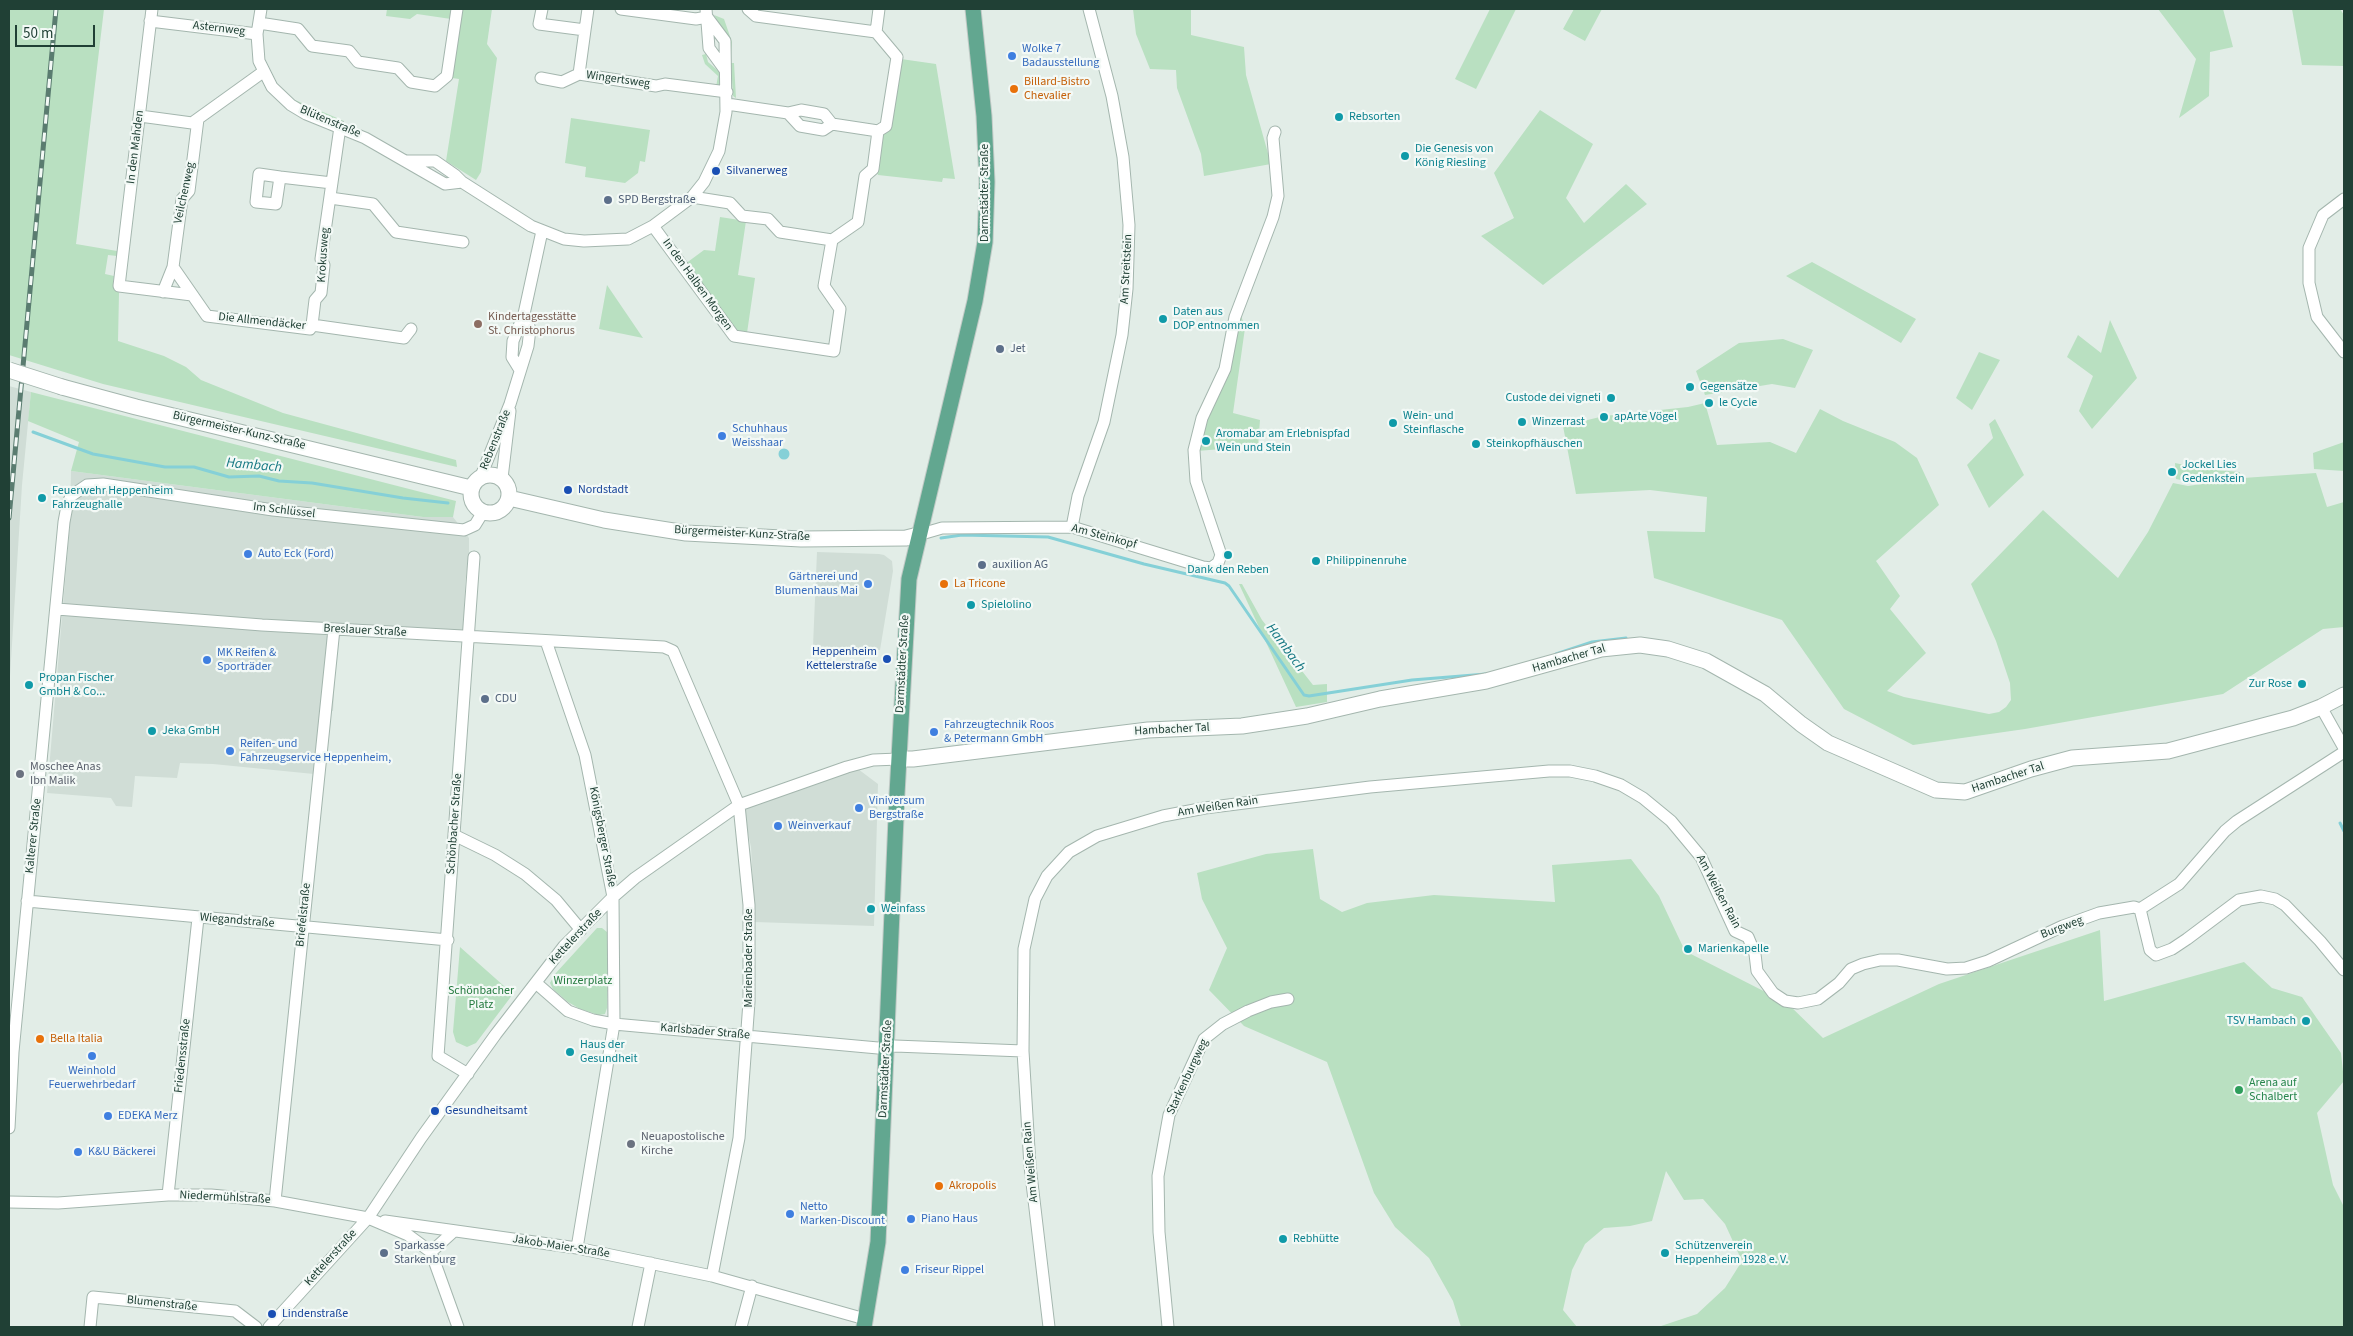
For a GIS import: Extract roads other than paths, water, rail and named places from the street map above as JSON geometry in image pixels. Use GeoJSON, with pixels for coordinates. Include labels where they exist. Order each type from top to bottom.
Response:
{"type":"FeatureCollection","features":[{"type":"Feature","properties":{"kind":"main road","name":"Darmstädter Straße"},"geometry":{"type":"LineString","coordinates":[[865,1323],[878,1242],[899,759],[906,614],[910,574],[975,301],[985,242],[987,182],[984,125],[973,9]]}},
{"type":"Feature","properties":{"kind":"street","name":"Asternweg"},"geometry":{"type":"LineString","coordinates":[[151,15],[259,17],[298,29],[312,46],[349,51],[358,62],[398,68],[411,82],[436,86],[447,76],[457,9]]}},
{"type":"Feature","properties":{"kind":"street"},"geometry":{"type":"LineString","coordinates":[[542,9],[539,24],[585,30]]}},
{"type":"Feature","properties":{"kind":"street"},"geometry":{"type":"LineString","coordinates":[[579,74],[588,9]]}},
{"type":"Feature","properties":{"kind":"street"},"geometry":{"type":"LineString","coordinates":[[620,9],[696,19],[706,13]]}},
{"type":"Feature","properties":{"kind":"street"},"geometry":{"type":"LineString","coordinates":[[692,197],[730,203],[742,216],[768,219],[780,232],[832,240],[858,222],[865,176],[873,170],[878,131],[886,126],[897,57],[876,32],[756,16],[748,9]]}},
{"type":"Feature","properties":{"kind":"street"},"geometry":{"type":"LineString","coordinates":[[876,32],[879,9]]}},
{"type":"Feature","properties":{"kind":"street","name":"Am Streitstein"},"geometry":{"type":"LineString","coordinates":[[1072,527],[1078,496],[1104,422],[1122,335],[1127,289],[1129,225],[1122,157],[1112,96],[1089,9]]}},
{"type":"Feature","properties":{"kind":"street"},"geometry":{"type":"LineString","coordinates":[[706,13],[709,48],[725,70]]}},
{"type":"Feature","properties":{"kind":"street"},"geometry":{"type":"LineString","coordinates":[[542,231],[574,240],[610,241],[628,239],[654,226],[692,197],[704,182],[723,138],[727,98],[725,40],[706,13]]}},
{"type":"Feature","properties":{"kind":"street","name":"In den Mahden"},"geometry":{"type":"LineString","coordinates":[[151,15],[119,286],[163,292]]}},
{"type":"Feature","properties":{"kind":"street","name":"Blütenstraße"},"geometry":{"type":"LineString","coordinates":[[259,17],[258,54],[263,72],[272,87],[291,105],[306,114],[340,127],[407,161],[435,161],[462,182],[542,231]]}},
{"type":"Feature","properties":{"kind":"street"},"geometry":{"type":"LineString","coordinates":[[140,116],[192,124],[263,72]]}},
{"type":"Feature","properties":{"kind":"street","name":"Wingertsweg"},"geometry":{"type":"LineString","coordinates":[[541,78],[562,82],[579,74],[656,86],[665,84],[788,113],[801,110],[824,114],[832,124],[878,131]]}},
{"type":"Feature","properties":{"kind":"street","name":"Veilchenweg"},"geometry":{"type":"LineString","coordinates":[[163,292],[173,267],[182,199],[189,191],[198,119]]}},
{"type":"Feature","properties":{"kind":"street","name":"Krokusweg"},"geometry":{"type":"LineString","coordinates":[[312,325],[315,300],[321,293],[324,265],[321,259],[340,127]]}},
{"type":"Feature","properties":{"kind":"street","name":"Am Steinkopf"},"geometry":{"type":"LineString","coordinates":[[918,535],[933,529],[942,528],[1072,527],[1204,567],[1211,568],[1218,563],[1222,555],[1196,481],[1194,450],[1202,418],[1224,374],[1235,316],[1273,217],[1278,196],[1273,138],[1275,132]]}},
{"type":"Feature","properties":{"kind":"street"},"geometry":{"type":"LineString","coordinates":[[280,177],[332,184]]}},
{"type":"Feature","properties":{"kind":"street"},"geometry":{"type":"LineString","coordinates":[[330,198],[373,204],[396,232],[463,242]]}},
{"type":"Feature","properties":{"kind":"street"},"geometry":{"type":"LineString","coordinates":[[2344,199],[2323,215],[2310,248],[2309,274],[2317,317],[2344,352]]}},
{"type":"Feature","properties":{"kind":"street","name":"In den Halben Morgen"},"geometry":{"type":"LineString","coordinates":[[654,226],[734,336],[834,351],[840,309],[824,286],[832,240]]}},
{"type":"Feature","properties":{"kind":"street","name":"Rebenstraße"},"geometry":{"type":"LineString","coordinates":[[481,476],[510,404],[520,370],[514,361],[512,351],[516,332],[524,314],[542,231]]}},
{"type":"Feature","properties":{"kind":"street"},"geometry":{"type":"LineString","coordinates":[[173,267],[192,295]]}},
{"type":"Feature","properties":{"kind":"street"},"geometry":{"type":"LineString","coordinates":[[163,292],[192,295]]}},
{"type":"Feature","properties":{"kind":"street","name":"Die Allmendäcker"},"geometry":{"type":"LineString","coordinates":[[192,295],[207,316],[310,329],[312,325],[404,338],[411,329]]}},
{"type":"Feature","properties":{"kind":"street","name":"Bürgermeister-Kunz-Straße"},"geometry":{"type":"LineString","coordinates":[[9,370],[136,407],[471,488]]}},
{"type":"Feature","properties":{"kind":"street","name":"Rebenstraße"},"geometry":{"type":"LineString","coordinates":[[502,478],[510,404]]}},
{"type":"Feature","properties":{"kind":"street"},"geometry":{"type":"LineString","coordinates":[[492,474],[502,478],[509,487],[509,498],[502,509],[496,512],[483,512],[474,505],[470,494],[471,488],[481,476],[492,474]]}},
{"type":"Feature","properties":{"kind":"street","name":"Im Schlüssel"},"geometry":{"type":"LineString","coordinates":[[78,490],[87,485],[103,484],[273,510],[464,530],[476,525],[483,512]]}},
{"type":"Feature","properties":{"kind":"street","name":"Kalterer Straße"},"geometry":{"type":"LineString","coordinates":[[9,1128],[28,901],[67,506],[71,496],[78,490]]}},
{"type":"Feature","properties":{"kind":"street","name":"Bürgermeister-Kunz-Straße"},"geometry":{"type":"LineString","coordinates":[[509,498],[604,520],[702,534],[801,539],[906,538],[918,535]]}},
{"type":"Feature","properties":{"kind":"street","name":"Schönbacher Straße"},"geometry":{"type":"LineString","coordinates":[[468,1074],[438,1056],[448,940],[474,557]]}},
{"type":"Feature","properties":{"kind":"street","name":"Breslauer Straße"},"geometry":{"type":"LineString","coordinates":[[57,609],[334,629],[664,647],[673,651]]}},
{"type":"Feature","properties":{"kind":"street","name":"Briefelstraße"},"geometry":{"type":"LineString","coordinates":[[275,1201],[334,629]]}},
{"type":"Feature","properties":{"kind":"street","name":"Königsberger Straße"},"geometry":{"type":"LineString","coordinates":[[546,641],[585,755],[613,898],[614,1024],[577,1248]]}},
{"type":"Feature","properties":{"kind":"street","name":"Hambacher Tal"},"geometry":{"type":"LineString","coordinates":[[899,759],[913,759],[1148,730],[1251,725],[1307,716],[1380,699],[1486,681],[1601,649],[1640,645],[1668,649],[1706,662],[1765,694],[1801,724],[1828,743],[1936,790],[1965,792],[2031,769],[2072,758],[2168,751],[2293,718],[2344,695]]}},
{"type":"Feature","properties":{"kind":"street","name":"Marienbader Straße"},"geometry":{"type":"LineString","coordinates":[[673,651],[739,805],[749,905],[748,1036],[739,1138],[712,1276]]}},
{"type":"Feature","properties":{"kind":"street"},"geometry":{"type":"LineString","coordinates":[[2321,707],[2344,748]]}},
{"type":"Feature","properties":{"kind":"street","name":"Burgweg"},"geometry":{"type":"LineString","coordinates":[[1757,971],[1773,993],[1785,1001],[1798,1003],[1818,999],[1838,983],[1851,969],[1863,964],[1880,960],[1898,960],[1947,969],[1966,968],[1988,961],[2063,926],[2100,913],[2134,907],[2140,909],[2179,884],[2225,831],[2237,821],[2344,752]]}},
{"type":"Feature","properties":{"kind":"street","name":"Kettelerstraße"},"geometry":{"type":"LineString","coordinates":[[269,1327],[368,1218],[421,1138],[564,946],[635,878],[739,805],[847,767],[873,760],[899,759]]}},
{"type":"Feature","properties":{"kind":"street","name":"Am Weißen Rain"},"geometry":{"type":"LineString","coordinates":[[1049,1327],[1030,1166],[1023,1051],[1024,949],[1031,912],[1040,887],[1047,876],[1069,852],[1097,836],[1163,816],[1240,802],[1370,787],[1549,770],[1570,771],[1621,785],[1643,798],[1671,820],[1701,857],[1735,931],[1748,937],[1755,954],[1757,971]]}},
{"type":"Feature","properties":{"kind":"street"},"geometry":{"type":"LineString","coordinates":[[454,836],[495,855],[525,874],[556,900],[581,930]]}},
{"type":"Feature","properties":{"kind":"street"},"geometry":{"type":"LineString","coordinates":[[2140,909],[2150,950],[2156,955],[2172,949],[2239,900],[2261,896],[2275,899],[2285,905],[2344,970]]}},
{"type":"Feature","properties":{"kind":"street","name":"Wiegandstraße"},"geometry":{"type":"LineString","coordinates":[[28,901],[448,940]]}},
{"type":"Feature","properties":{"kind":"street","name":"Friedensstraße"},"geometry":{"type":"LineString","coordinates":[[168,1195],[198,918]]}},
{"type":"Feature","properties":{"kind":"street","name":"Karlsbader Straße"},"geometry":{"type":"LineString","coordinates":[[536,983],[568,1012],[614,1024],[878,1048],[895,1046],[1023,1051]]}},
{"type":"Feature","properties":{"kind":"street","name":"Starkenburgweg"},"geometry":{"type":"LineString","coordinates":[[1168,1327],[1159,1232],[1158,1176],[1169,1115],[1204,1038],[1223,1024],[1248,1011],[1271,1002],[1288,999]]}},
{"type":"Feature","properties":{"kind":"street","name":"Niedermühlstraße"},"geometry":{"type":"LineString","coordinates":[[9,1202],[58,1203],[168,1195],[211,1195],[275,1201],[368,1218],[408,1235],[431,1252]]}},
{"type":"Feature","properties":{"kind":"street","name":"Jakob-Maier-Straße"},"geometry":{"type":"LineString","coordinates":[[368,1218],[453,1232],[577,1248],[651,1263],[752,1286],[865,1323]]}},
{"type":"Feature","properties":{"kind":"street"},"geometry":{"type":"LineString","coordinates":[[453,1232],[431,1252],[458,1327]]}},
{"type":"Feature","properties":{"kind":"street"},"geometry":{"type":"LineString","coordinates":[[638,1327],[651,1263]]}},
{"type":"Feature","properties":{"kind":"street"},"geometry":{"type":"LineString","coordinates":[[741,1327],[752,1286]]}},
{"type":"Feature","properties":{"kind":"street","name":"Blumenstraße"},"geometry":{"type":"LineString","coordinates":[[90,1327],[93,1297],[236,1311],[256,1327]]}},
{"type":"Feature","properties":{"kind":"water"},"geometry":{"type":"Polygon","coordinates":[[[784,448],[790,454],[784,460],[778,454],[784,448]]]}},
{"type":"Feature","properties":{"kind":"waterway","name":"Hambach"},"geometry":{"type":"LineString","coordinates":[[33,432],[93,454],[165,467],[194,467],[229,477],[259,476],[279,481],[312,483],[403,498],[448,503]]}},
{"type":"Feature","properties":{"kind":"waterway","name":"Hambach"},"geometry":{"type":"LineString","coordinates":[[941,538],[962,535],[1048,537],[1144,564],[1225,583],[1229,586],[1304,695],[1309,696],[1412,680],[1486,674]]}},
{"type":"Feature","properties":{"kind":"waterway","name":"Hambach"},"geometry":{"type":"LineString","coordinates":[[1556,654],[1592,642],[1626,638]]}},
{"type":"Feature","properties":{"kind":"waterway"},"geometry":{"type":"LineString","coordinates":[[2340,823],[2344,831]]}},
{"type":"Feature","properties":{"kind":"railway"},"geometry":{"type":"LineString","coordinates":[[9,518],[56,9]]}},
{"type":"Feature","properties":{"kind":"place","name":"Wolke 7 Badausstellung"},"geometry":{"type":"Point","coordinates":[1012,56]}},
{"type":"Feature","properties":{"kind":"place","name":"Billard-Bistro Chevalier"},"geometry":{"type":"Point","coordinates":[1014,89]}},
{"type":"Feature","properties":{"kind":"place","name":"Rebsorten"},"geometry":{"type":"Point","coordinates":[1339,117]}},
{"type":"Feature","properties":{"kind":"place","name":"Die Genesis von König Riesling"},"geometry":{"type":"Point","coordinates":[1405,156]}},
{"type":"Feature","properties":{"kind":"place","name":"Silvanerweg"},"geometry":{"type":"Point","coordinates":[716,171]}},
{"type":"Feature","properties":{"kind":"place","name":"SPD Bergstraße"},"geometry":{"type":"Point","coordinates":[608,200]}},
{"type":"Feature","properties":{"kind":"place","name":"Daten aus DOP entnommen"},"geometry":{"type":"Point","coordinates":[1163,319]}},
{"type":"Feature","properties":{"kind":"place","name":"Kindertagesstätte St. Christophorus"},"geometry":{"type":"Point","coordinates":[478,324]}},
{"type":"Feature","properties":{"kind":"place","name":"Jet"},"geometry":{"type":"Point","coordinates":[1000,349]}},
{"type":"Feature","properties":{"kind":"place","name":"Gegensätze"},"geometry":{"type":"Point","coordinates":[1690,387]}},
{"type":"Feature","properties":{"kind":"place","name":"Custode dei vigneti"},"geometry":{"type":"Point","coordinates":[1611,398]}},
{"type":"Feature","properties":{"kind":"place","name":"le Cycle"},"geometry":{"type":"Point","coordinates":[1709,403]}},
{"type":"Feature","properties":{"kind":"place","name":"apArte Vögel"},"geometry":{"type":"Point","coordinates":[1604,417]}},
{"type":"Feature","properties":{"kind":"place","name":"Winzerrast"},"geometry":{"type":"Point","coordinates":[1522,422]}},
{"type":"Feature","properties":{"kind":"place","name":"Wein- und Steinflasche"},"geometry":{"type":"Point","coordinates":[1393,423]}},
{"type":"Feature","properties":{"kind":"place","name":"Schuhhaus Weisshaar"},"geometry":{"type":"Point","coordinates":[722,436]}},
{"type":"Feature","properties":{"kind":"place","name":"Aromabar am Erlebnispfad Wein und Stein"},"geometry":{"type":"Point","coordinates":[1206,441]}},
{"type":"Feature","properties":{"kind":"place","name":"Steinkopfhäuschen"},"geometry":{"type":"Point","coordinates":[1476,444]}},
{"type":"Feature","properties":{"kind":"place","name":"Jockel Lies Gedenkstein"},"geometry":{"type":"Point","coordinates":[2172,472]}},
{"type":"Feature","properties":{"kind":"place","name":"Nordstadt"},"geometry":{"type":"Point","coordinates":[568,490]}},
{"type":"Feature","properties":{"kind":"place","name":"Feuerwehr Heppenheim Fahrzeughalle"},"geometry":{"type":"Point","coordinates":[42,498]}},
{"type":"Feature","properties":{"kind":"place","name":"Auto Eck (Ford)"},"geometry":{"type":"Point","coordinates":[248,554]}},
{"type":"Feature","properties":{"kind":"place","name":"Dank den Reben"},"geometry":{"type":"Point","coordinates":[1228,555]}},
{"type":"Feature","properties":{"kind":"place","name":"Philippinenruhe"},"geometry":{"type":"Point","coordinates":[1316,561]}},
{"type":"Feature","properties":{"kind":"place","name":"auxilion AG"},"geometry":{"type":"Point","coordinates":[982,565]}},
{"type":"Feature","properties":{"kind":"place","name":"Gärtnerei und Blumenhaus Mai"},"geometry":{"type":"Point","coordinates":[868,584]}},
{"type":"Feature","properties":{"kind":"place","name":"La Tricone"},"geometry":{"type":"Point","coordinates":[944,584]}},
{"type":"Feature","properties":{"kind":"place","name":"Spielolino"},"geometry":{"type":"Point","coordinates":[971,605]}},
{"type":"Feature","properties":{"kind":"place","name":"Heppenheim Kettelerstraße"},"geometry":{"type":"Point","coordinates":[887,659]}},
{"type":"Feature","properties":{"kind":"place","name":"MK Reifen & Sporträder"},"geometry":{"type":"Point","coordinates":[207,660]}},
{"type":"Feature","properties":{"kind":"place","name":"Zur Rose"},"geometry":{"type":"Point","coordinates":[2302,684]}},
{"type":"Feature","properties":{"kind":"place","name":"Propan Fischer GmbH & Co..."},"geometry":{"type":"Point","coordinates":[29,685]}},
{"type":"Feature","properties":{"kind":"place","name":"CDU"},"geometry":{"type":"Point","coordinates":[485,699]}},
{"type":"Feature","properties":{"kind":"place","name":"Jeka GmbH"},"geometry":{"type":"Point","coordinates":[152,731]}},
{"type":"Feature","properties":{"kind":"place","name":"Fahrzeugtechnik Roos & Petermann GmbH"},"geometry":{"type":"Point","coordinates":[934,732]}},
{"type":"Feature","properties":{"kind":"place","name":"Reifen- und Fahrzeugservice Heppenheim,"},"geometry":{"type":"Point","coordinates":[230,751]}},
{"type":"Feature","properties":{"kind":"place","name":"Moschee Anas Ibn Malik"},"geometry":{"type":"Point","coordinates":[20,774]}},
{"type":"Feature","properties":{"kind":"place","name":"Viniversum Bergstraße"},"geometry":{"type":"Point","coordinates":[859,808]}},
{"type":"Feature","properties":{"kind":"place","name":"Weinverkauf"},"geometry":{"type":"Point","coordinates":[778,826]}},
{"type":"Feature","properties":{"kind":"place","name":"Weinfass"},"geometry":{"type":"Point","coordinates":[871,909]}},
{"type":"Feature","properties":{"kind":"place","name":"Marienkapelle"},"geometry":{"type":"Point","coordinates":[1688,949]}},
{"type":"Feature","properties":{"kind":"place","name":"TSV Hambach"},"geometry":{"type":"Point","coordinates":[2306,1021]}},
{"type":"Feature","properties":{"kind":"place","name":"Bella Italia"},"geometry":{"type":"Point","coordinates":[40,1039]}},
{"type":"Feature","properties":{"kind":"place","name":"Haus der Gesundheit"},"geometry":{"type":"Point","coordinates":[570,1052]}},
{"type":"Feature","properties":{"kind":"place","name":"Weinhold Feuerwehrbedarf"},"geometry":{"type":"Point","coordinates":[92,1056]}},
{"type":"Feature","properties":{"kind":"place","name":"Arena auf Schalbert"},"geometry":{"type":"Point","coordinates":[2239,1090]}},
{"type":"Feature","properties":{"kind":"place","name":"Gesundheitsamt"},"geometry":{"type":"Point","coordinates":[435,1111]}},
{"type":"Feature","properties":{"kind":"place","name":"EDEKA Merz"},"geometry":{"type":"Point","coordinates":[108,1116]}},
{"type":"Feature","properties":{"kind":"place","name":"Neuapostolische Kirche"},"geometry":{"type":"Point","coordinates":[631,1144]}},
{"type":"Feature","properties":{"kind":"place","name":"K&U Bäckerei"},"geometry":{"type":"Point","coordinates":[78,1152]}},
{"type":"Feature","properties":{"kind":"place","name":"Akropolis"},"geometry":{"type":"Point","coordinates":[939,1186]}},
{"type":"Feature","properties":{"kind":"place","name":"Netto Marken-Discount"},"geometry":{"type":"Point","coordinates":[790,1214]}},
{"type":"Feature","properties":{"kind":"place","name":"Piano Haus"},"geometry":{"type":"Point","coordinates":[911,1219]}},
{"type":"Feature","properties":{"kind":"place","name":"Rebhütte"},"geometry":{"type":"Point","coordinates":[1283,1239]}},
{"type":"Feature","properties":{"kind":"place","name":"Sparkasse Starkenburg"},"geometry":{"type":"Point","coordinates":[384,1253]}},
{"type":"Feature","properties":{"kind":"place","name":"Schützenverein Heppenheim 1928 e. V."},"geometry":{"type":"Point","coordinates":[1665,1253]}},
{"type":"Feature","properties":{"kind":"place","name":"Friseur Rippel"},"geometry":{"type":"Point","coordinates":[905,1270]}},
{"type":"Feature","properties":{"kind":"place","name":"Lindenstraße"},"geometry":{"type":"Point","coordinates":[272,1314]}},
{"type":"Feature","properties":{"kind":"park label","name":"Winzerplatz"},"geometry":{"type":"Point","coordinates":[583,981]}},
{"type":"Feature","properties":{"kind":"park label","name":"Schönbacher Platz"},"geometry":{"type":"Point","coordinates":[481,998]}}]}
